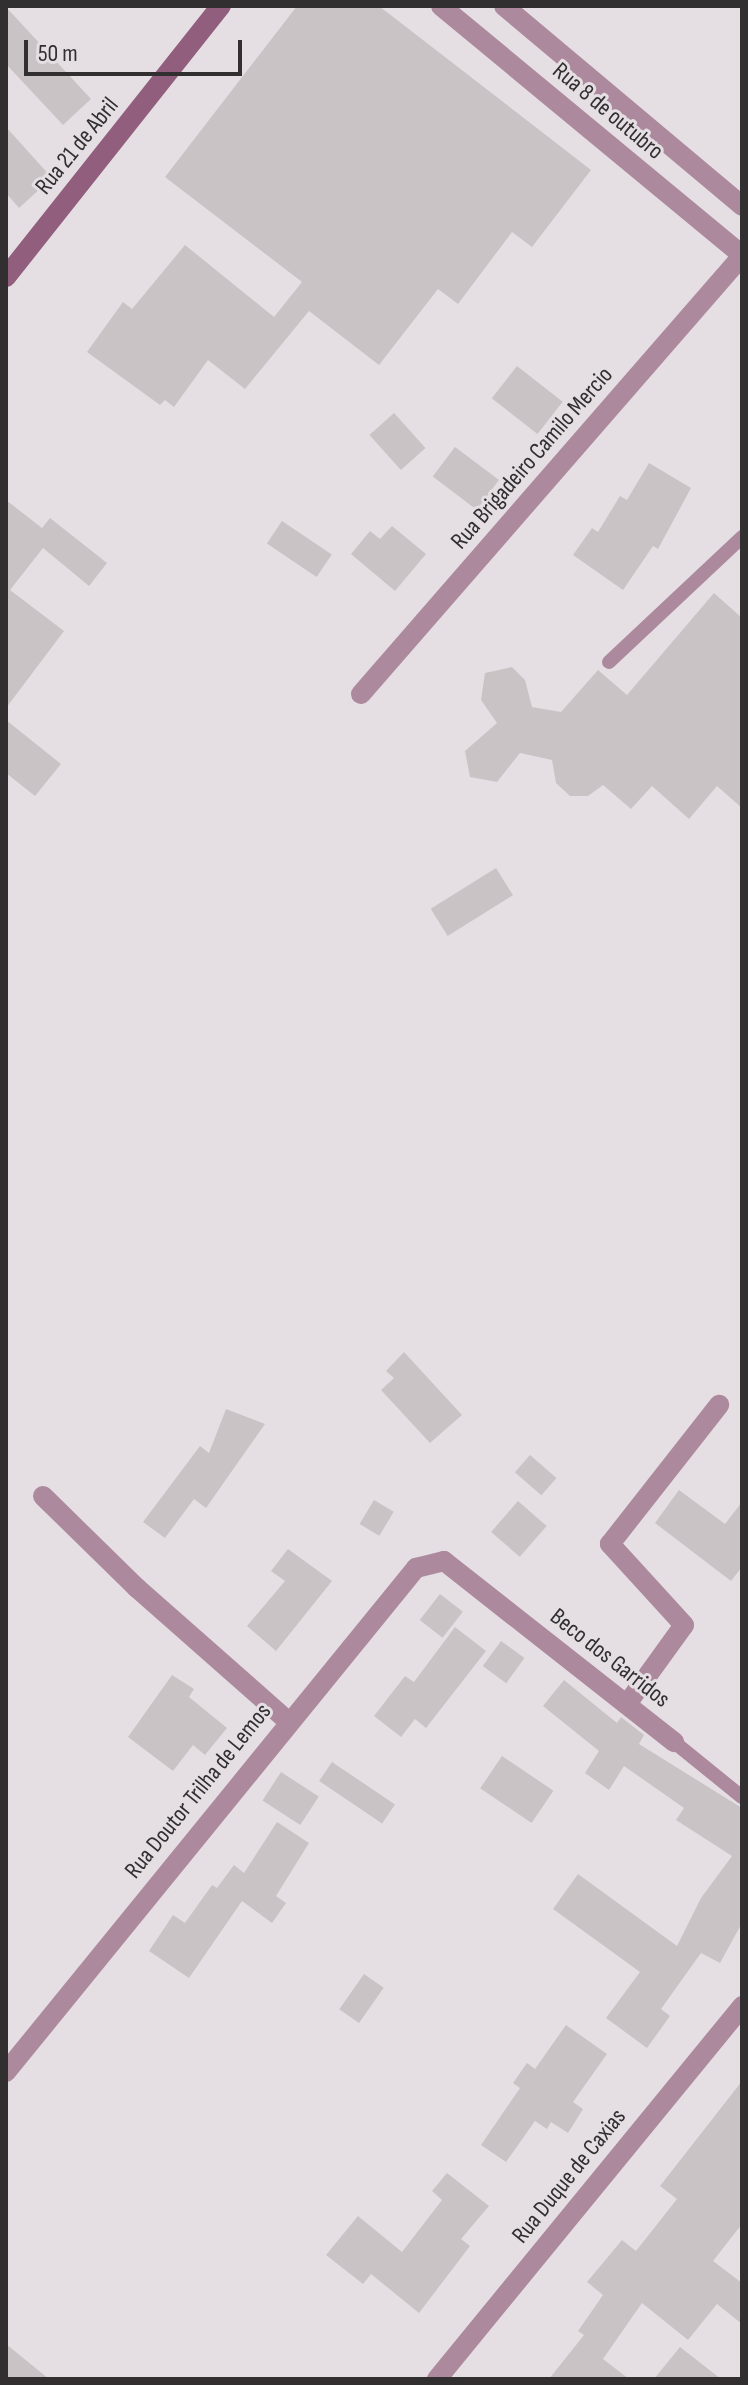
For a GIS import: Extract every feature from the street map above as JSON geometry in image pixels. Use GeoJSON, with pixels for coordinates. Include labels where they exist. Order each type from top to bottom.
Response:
{"type":"FeatureCollection","features":[{"type":"Feature","properties":{"kind":"street","name":"Rua 8 de outubro"},"geometry":{"type":"LineString","coordinates":[[441,6],[742,256]]}},
{"type":"Feature","properties":{"kind":"street","name":"Rua 8 de outubro"},"geometry":{"type":"LineString","coordinates":[[504,6],[742,206]]}},
{"type":"Feature","properties":{"kind":"street","name":"Rua 21 de Abril"},"geometry":{"type":"LineString","coordinates":[[6,277],[221,7]]}},
{"type":"Feature","properties":{"kind":"street","name":"Rua Brigadeiro Camilo Mercio"},"geometry":{"type":"LineString","coordinates":[[361,694],[742,256]]}},
{"type":"Feature","properties":{"kind":"street"},"geometry":{"type":"LineString","coordinates":[[627,1704],[684,1625],[610,1544],[719,1405]]}},
{"type":"Feature","properties":{"kind":"street"},"geometry":{"type":"LineString","coordinates":[[43,1496],[137,1588],[288,1721]]}},
{"type":"Feature","properties":{"kind":"street","name":"Beco dos Garridos"},"geometry":{"type":"LineString","coordinates":[[444,1561],[674,1742]]}},
{"type":"Feature","properties":{"kind":"street","name":"Rua Doutor Trilha de Lemos"},"geometry":{"type":"LineString","coordinates":[[6,2072],[288,1721],[416,1568],[444,1561]]}},
{"type":"Feature","properties":{"kind":"street","name":"Rua Duque de Caxias"},"geometry":{"type":"LineString","coordinates":[[437,2379],[742,2006]]}},
{"type":"Feature","properties":{"kind":"lane"},"geometry":{"type":"LineString","coordinates":[[609,662],[742,537]]}},
{"type":"Feature","properties":{"kind":"lane","name":"Beco dos Garridos"},"geometry":{"type":"LineString","coordinates":[[674,1742],[742,1797]]}},
{"type":"Feature","properties":{"kind":"building"},"geometry":{"type":"Polygon","coordinates":[[[297,6],[379,6],[591,170],[532,247],[512,232],[458,304],[438,289],[379,365],[309,311],[245,389],[208,360],[174,407],[165,400],[160,405],[87,352],[123,302],[132,309],[185,245],[274,317],[302,282],[165,177],[297,6]]]}},
{"type":"Feature","properties":{"kind":"building"},"geometry":{"type":"Polygon","coordinates":[[[6,7],[91,99],[63,125],[6,64],[6,7]]]}},
{"type":"Feature","properties":{"kind":"building"},"geometry":{"type":"Polygon","coordinates":[[[6,127],[52,178],[19,208],[6,193],[6,127]]]}},
{"type":"Feature","properties":{"kind":"building"},"geometry":{"type":"Polygon","coordinates":[[[517,366],[563,402],[537,434],[492,398],[517,366]]]}},
{"type":"Feature","properties":{"kind":"building"},"geometry":{"type":"Polygon","coordinates":[[[394,413],[425,448],[401,470],[369,435],[394,413]]]}},
{"type":"Feature","properties":{"kind":"building"},"geometry":{"type":"Polygon","coordinates":[[[455,447],[499,480],[477,510],[433,477],[455,447]]]}},
{"type":"Feature","properties":{"kind":"building"},"geometry":{"type":"Polygon","coordinates":[[[649,463],[691,488],[658,549],[653,546],[623,590],[573,555],[592,528],[598,532],[620,496],[627,500],[649,463]]]}},
{"type":"Feature","properties":{"kind":"building"},"geometry":{"type":"Polygon","coordinates":[[[6,500],[42,528],[50,518],[107,563],[89,586],[43,548],[10,590],[64,631],[6,708],[6,500]]]}},
{"type":"Feature","properties":{"kind":"building"},"geometry":{"type":"Polygon","coordinates":[[[282,521],[332,555],[317,577],[267,543],[282,521]]]}},
{"type":"Feature","properties":{"kind":"building"},"geometry":{"type":"Polygon","coordinates":[[[392,526],[426,554],[395,591],[351,554],[370,531],[380,539],[392,526]]]}},
{"type":"Feature","properties":{"kind":"building"},"geometry":{"type":"Polygon","coordinates":[[[714,593],[742,618],[742,808],[717,786],[689,819],[652,786],[631,809],[603,785],[588,796],[570,796],[556,783],[552,760],[520,753],[497,782],[470,777],[465,751],[497,723],[481,700],[485,673],[512,667],[525,680],[532,707],[561,712],[598,670],[627,695],[714,593]]]}},
{"type":"Feature","properties":{"kind":"building"},"geometry":{"type":"Polygon","coordinates":[[[6,720],[61,764],[35,796],[6,773],[6,720]]]}},
{"type":"Feature","properties":{"kind":"building"},"geometry":{"type":"Polygon","coordinates":[[[496,868],[513,895],[448,936],[431,909],[496,868]]]}},
{"type":"Feature","properties":{"kind":"building"},"geometry":{"type":"Polygon","coordinates":[[[404,1352],[462,1415],[430,1443],[381,1390],[394,1378],[386,1371],[404,1352]]]}},
{"type":"Feature","properties":{"kind":"building"},"geometry":{"type":"Polygon","coordinates":[[[226,1409],[265,1424],[206,1508],[194,1499],[165,1538],[143,1522],[200,1446],[209,1453],[226,1409]]]}},
{"type":"Feature","properties":{"kind":"building"},"geometry":{"type":"Polygon","coordinates":[[[530,1455],[556,1478],[541,1495],[515,1472],[530,1455]]]}},
{"type":"Feature","properties":{"kind":"building"},"geometry":{"type":"Polygon","coordinates":[[[679,1490],[725,1524],[742,1502],[742,1567],[731,1581],[655,1523],[679,1490]]]}},
{"type":"Feature","properties":{"kind":"building"},"geometry":{"type":"Polygon","coordinates":[[[374,1500],[394,1512],[379,1536],[360,1524],[374,1500]]]}},
{"type":"Feature","properties":{"kind":"building"},"geometry":{"type":"Polygon","coordinates":[[[518,1501],[547,1526],[520,1557],[491,1532],[518,1501]]]}},
{"type":"Feature","properties":{"kind":"building"},"geometry":{"type":"Polygon","coordinates":[[[288,1549],[332,1581],[276,1651],[247,1626],[285,1581],[271,1571],[288,1549]]]}},
{"type":"Feature","properties":{"kind":"building"},"geometry":{"type":"Polygon","coordinates":[[[440,1594],[463,1612],[443,1638],[420,1620],[440,1594]]]}},
{"type":"Feature","properties":{"kind":"building"},"geometry":{"type":"Polygon","coordinates":[[[455,1627],[486,1651],[426,1728],[415,1719],[401,1737],[374,1716],[405,1676],[414,1682],[455,1627]]]}},
{"type":"Feature","properties":{"kind":"building"},"geometry":{"type":"Polygon","coordinates":[[[501,1641],[524,1658],[506,1683],[483,1666],[501,1641]]]}},
{"type":"Feature","properties":{"kind":"building"},"geometry":{"type":"Polygon","coordinates":[[[172,1675],[194,1689],[189,1697],[227,1728],[205,1755],[193,1745],[173,1771],[128,1737],[172,1675]]]}},
{"type":"Feature","properties":{"kind":"building"},"geometry":{"type":"Polygon","coordinates":[[[564,1680],[617,1723],[621,1717],[644,1735],[639,1744],[742,1808],[742,1923],[720,1963],[701,1953],[661,2009],[670,2016],[647,2048],[606,2018],[640,1972],[553,1909],[578,1874],[677,1946],[701,1898],[732,1856],[676,1820],[684,1808],[624,1766],[609,1790],[585,1773],[599,1751],[543,1706],[564,1680]]]}},
{"type":"Feature","properties":{"kind":"building"},"geometry":{"type":"Polygon","coordinates":[[[502,1756],[553,1791],[532,1823],[480,1788],[502,1756]]]}},
{"type":"Feature","properties":{"kind":"building"},"geometry":{"type":"Polygon","coordinates":[[[332,1762],[395,1804],[382,1824],[319,1781],[332,1762]]]}},
{"type":"Feature","properties":{"kind":"building"},"geometry":{"type":"Polygon","coordinates":[[[281,1772],[319,1797],[300,1825],[262,1801],[281,1772]]]}},
{"type":"Feature","properties":{"kind":"building"},"geometry":{"type":"Polygon","coordinates":[[[277,1822],[309,1843],[276,1896],[286,1903],[272,1923],[242,1901],[189,1978],[149,1951],[173,1915],[185,1923],[212,1885],[217,1888],[234,1865],[244,1873],[277,1822]]]}},
{"type":"Feature","properties":{"kind":"building"},"geometry":{"type":"Polygon","coordinates":[[[364,1974],[384,1988],[359,2023],[339,2009],[364,1974]]]}},
{"type":"Feature","properties":{"kind":"building"},"geometry":{"type":"Polygon","coordinates":[[[566,2025],[607,2054],[573,2102],[583,2109],[568,2133],[551,2122],[547,2129],[535,2121],[506,2162],[481,2145],[520,2088],[513,2083],[527,2063],[535,2069],[566,2025]]]}},
{"type":"Feature","properties":{"kind":"building"},"geometry":{"type":"Polygon","coordinates":[[[742,2081],[742,2224],[713,2261],[742,2283],[742,2324],[717,2304],[688,2340],[642,2303],[603,2359],[629,2379],[549,2379],[584,2335],[578,2331],[603,2295],[587,2282],[622,2240],[636,2251],[677,2199],[660,2186],[742,2081]]]}},
{"type":"Feature","properties":{"kind":"building"},"geometry":{"type":"Polygon","coordinates":[[[447,2173],[489,2206],[461,2239],[470,2246],[419,2313],[371,2274],[363,2284],[326,2255],[358,2216],[402,2252],[442,2200],[432,2191],[447,2173]]]}},
{"type":"Feature","properties":{"kind":"building"},"geometry":{"type":"Polygon","coordinates":[[[6,2344],[49,2379],[6,2379],[6,2344]]]}},
{"type":"Feature","properties":{"kind":"building"},"geometry":{"type":"Polygon","coordinates":[[[680,2347],[721,2379],[654,2379],[680,2347]]]}}]}
